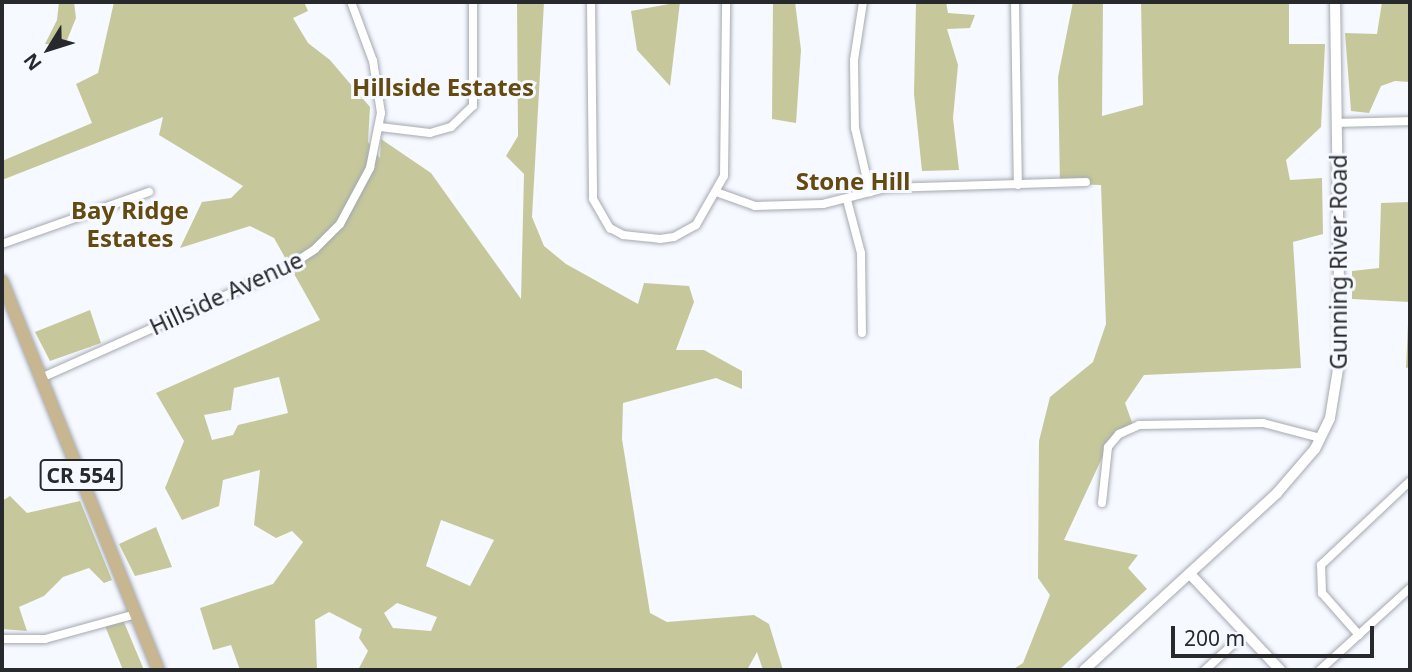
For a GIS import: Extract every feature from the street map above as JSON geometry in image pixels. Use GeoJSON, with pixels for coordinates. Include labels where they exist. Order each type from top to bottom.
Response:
{"type":"FeatureCollection","features":[{"type":"Feature","properties":{"kind":"main road","name":"CR 554"},"geometry":{"type":"LineString","coordinates":[[2,281],[158,670]]}},
{"type":"Feature","properties":{"kind":"street","name":"Hillside Avenue"},"geometry":{"type":"LineString","coordinates":[[41,378],[257,283],[316,249],[355,202],[370,169],[380,127],[373,61],[351,2]]}},
{"type":"Feature","properties":{"kind":"street"},"geometry":{"type":"LineString","coordinates":[[380,127],[430,133],[451,127],[473,106],[472,2]]}},
{"type":"Feature","properties":{"kind":"street"},"geometry":{"type":"LineString","coordinates":[[591,2],[593,199],[600,217],[624,235],[674,237],[696,225],[716,192],[728,163],[726,2]]}},
{"type":"Feature","properties":{"kind":"street"},"geometry":{"type":"LineString","coordinates":[[863,2],[854,60],[855,128],[870,192]]}},
{"type":"Feature","properties":{"kind":"street"},"geometry":{"type":"LineString","coordinates":[[1015,2],[1018,185]]}},
{"type":"Feature","properties":{"kind":"street","name":"Gunning River Road"},"geometry":{"type":"LineString","coordinates":[[1084,670],[1296,474],[1320,438],[1333,405],[1340,357],[1335,2]]}},
{"type":"Feature","properties":{"kind":"street"},"geometry":{"type":"LineString","coordinates":[[1338,123],[1410,121]]}},
{"type":"Feature","properties":{"kind":"street"},"geometry":{"type":"LineString","coordinates":[[716,192],[755,206],[847,200],[870,192],[1086,182]]}},
{"type":"Feature","properties":{"kind":"street"},"geometry":{"type":"LineString","coordinates":[[2,244],[149,192]]}},
{"type":"Feature","properties":{"kind":"street"},"geometry":{"type":"LineString","coordinates":[[847,200],[861,253],[862,333]]}},
{"type":"Feature","properties":{"kind":"street"},"geometry":{"type":"LineString","coordinates":[[1102,503],[1108,447],[1119,434],[1139,425],[1263,423],[1320,438]]}},
{"type":"Feature","properties":{"kind":"street"},"geometry":{"type":"LineString","coordinates":[[1359,635],[1322,593],[1321,565],[1410,481]]}},
{"type":"Feature","properties":{"kind":"street"},"geometry":{"type":"LineString","coordinates":[[1190,574],[1280,670]]}},
{"type":"Feature","properties":{"kind":"street"},"geometry":{"type":"LineString","coordinates":[[1320,670],[1410,588]]}},
{"type":"Feature","properties":{"kind":"street"},"geometry":{"type":"LineString","coordinates":[[2,639],[45,639],[136,614]]}},
{"type":"Feature","properties":{"kind":"street"},"geometry":{"type":"LineString","coordinates":[[1205,670],[1245,633]]}},
{"type":"Feature","properties":{"kind":"green space"},"geometry":{"type":"Polygon","coordinates":[[[59,2],[74,2],[76,18],[65,45],[45,44],[57,20],[59,2]]]}},
{"type":"Feature","properties":{"kind":"green space"},"geometry":{"type":"Polygon","coordinates":[[[114,2],[304,2],[308,11],[293,18],[308,43],[330,60],[370,107],[368,142],[380,158],[381,139],[431,173],[521,299],[524,174],[506,156],[518,136],[517,2],[544,2],[532,217],[544,246],[566,264],[638,304],[644,283],[689,286],[694,302],[676,350],[704,350],[742,371],[742,389],[716,378],[623,403],[622,439],[650,613],[667,622],[754,615],[769,624],[783,670],[763,670],[757,652],[747,670],[358,670],[368,651],[359,638],[362,629],[329,612],[315,620],[317,670],[240,670],[231,645],[213,650],[200,608],[273,584],[303,542],[292,531],[276,538],[254,525],[260,470],[223,480],[219,506],[182,520],[165,488],[184,441],[156,393],[320,320],[274,238],[250,226],[180,248],[202,202],[231,198],[243,186],[159,135],[163,117],[2,180],[2,161],[92,123],[76,84],[98,73],[114,2]],[[279,377],[234,388],[231,410],[204,415],[212,440],[233,435],[238,425],[288,413],[279,377]],[[441,520],[426,566],[470,586],[494,540],[441,520]],[[397,603],[384,613],[393,628],[431,631],[437,617],[397,603]]]}},
{"type":"Feature","properties":{"kind":"green space"},"geometry":{"type":"Polygon","coordinates":[[[680,2],[670,86],[637,50],[631,11],[680,2]]]}},
{"type":"Feature","properties":{"kind":"green space"},"geometry":{"type":"Polygon","coordinates":[[[773,2],[795,2],[801,50],[796,123],[772,119],[773,2]]]}},
{"type":"Feature","properties":{"kind":"green space"},"geometry":{"type":"Polygon","coordinates":[[[916,2],[946,2],[948,13],[975,15],[970,28],[947,29],[958,65],[953,118],[959,170],[922,171],[914,94],[916,2]]]}},
{"type":"Feature","properties":{"kind":"green space"},"geometry":{"type":"Polygon","coordinates":[[[1073,2],[1103,2],[1102,116],[1143,105],[1141,2],[1289,2],[1289,44],[1325,44],[1321,127],[1286,160],[1290,180],[1322,178],[1323,234],[1293,242],[1301,368],[1144,375],[1125,403],[1133,425],[1108,445],[1064,540],[1138,555],[1128,568],[1147,589],[1059,670],[1012,670],[1023,663],[1050,595],[1038,578],[1039,441],[1050,397],[1093,362],[1106,324],[1101,185],[1060,184],[1058,77],[1073,2]]]}},
{"type":"Feature","properties":{"kind":"green space"},"geometry":{"type":"Polygon","coordinates":[[[1382,2],[1410,2],[1410,82],[1395,81],[1381,86],[1369,113],[1351,111],[1345,33],[1377,34],[1382,2]]]}},
{"type":"Feature","properties":{"kind":"green space"},"geometry":{"type":"Polygon","coordinates":[[[1410,202],[1410,367],[1406,368],[1409,302],[1352,299],[1352,271],[1379,268],[1381,203],[1410,202]]]}},
{"type":"Feature","properties":{"kind":"green space"},"geometry":{"type":"Polygon","coordinates":[[[90,310],[101,343],[50,361],[35,332],[90,310]]]}},
{"type":"Feature","properties":{"kind":"green space"},"geometry":{"type":"Polygon","coordinates":[[[10,496],[27,513],[80,501],[112,580],[104,583],[89,568],[63,577],[44,596],[19,607],[27,631],[2,629],[2,501],[10,496]]]}},
{"type":"Feature","properties":{"kind":"green space"},"geometry":{"type":"Polygon","coordinates":[[[156,527],[172,567],[135,576],[119,544],[156,527]]]}},
{"type":"Feature","properties":{"kind":"green space"},"geometry":{"type":"Polygon","coordinates":[[[121,615],[144,670],[123,670],[103,621],[121,615]]]}},
{"type":"Feature","properties":{"kind":"district","name":"Hillside Estates"},"geometry":{"type":"Point","coordinates":[443,87]}},
{"type":"Feature","properties":{"kind":"district","name":"Stone Hill"},"geometry":{"type":"Point","coordinates":[853,181]}},
{"type":"Feature","properties":{"kind":"district","name":"Bay Ridge Estates"},"geometry":{"type":"Point","coordinates":[130,224]}}]}
